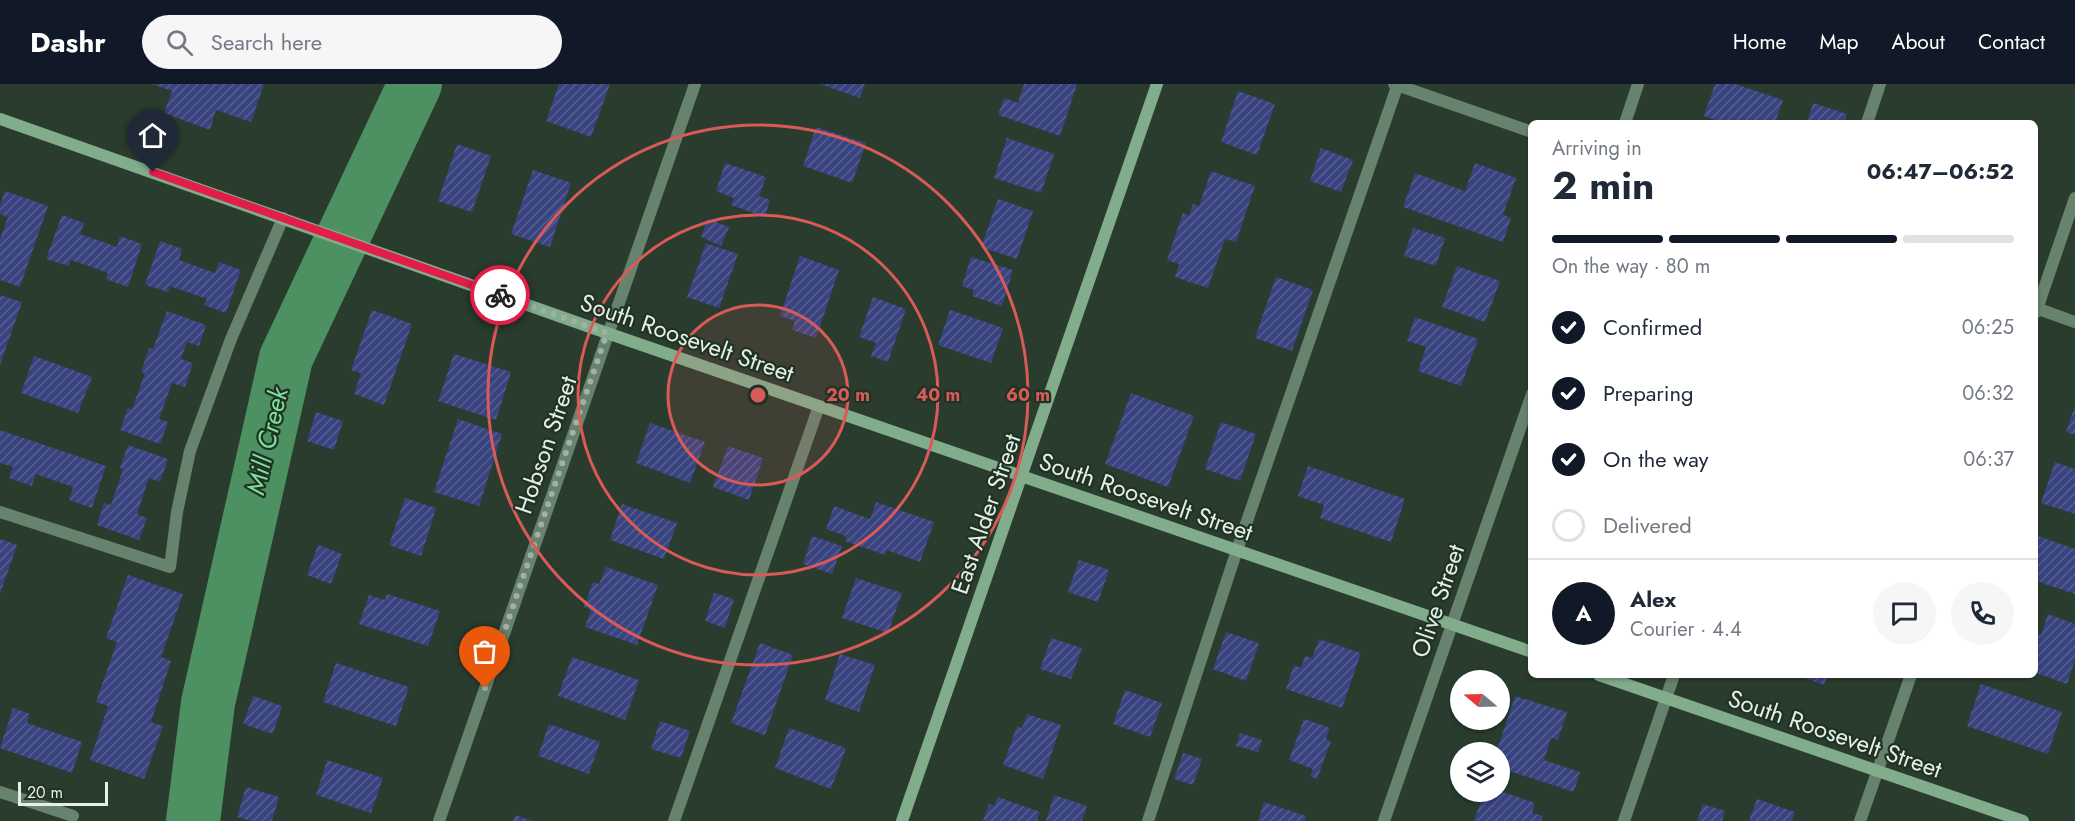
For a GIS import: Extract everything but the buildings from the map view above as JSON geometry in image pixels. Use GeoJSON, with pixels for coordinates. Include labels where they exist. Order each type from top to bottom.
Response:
{"type":"FeatureCollection","features":[{"type":"Feature","properties":{"kind":"main road","name":"East Alder Street"},"geometry":{"type":"LineString","coordinates":[[902,821],[1157,84]]}},
{"type":"Feature","properties":{"kind":"main road","name":"South Roosevelt Street"},"geometry":{"type":"LineString","coordinates":[[0,119],[607,333],[1528,651]]}},
{"type":"Feature","properties":{"kind":"main road","name":"South Roosevelt Street"},"geometry":{"type":"LineString","coordinates":[[1608,678],[2023,821]]}},
{"type":"Feature","properties":{"kind":"street","name":"Hobson Street"},"geometry":{"type":"LineString","coordinates":[[439,821],[695,84]]}},
{"type":"Feature","properties":{"kind":"street"},"geometry":{"type":"LineString","coordinates":[[1148,821],[1237,550],[1396,84],[1528,131]]}},
{"type":"Feature","properties":{"kind":"street"},"geometry":{"type":"LineString","coordinates":[[1626,120],[1638,84]]}},
{"type":"Feature","properties":{"kind":"street"},"geometry":{"type":"LineString","coordinates":[[1868,120],[1880,84]]}},
{"type":"Feature","properties":{"kind":"street"},"geometry":{"type":"LineString","coordinates":[[2038,304],[2075,198]]}},
{"type":"Feature","properties":{"kind":"street"},"geometry":{"type":"LineString","coordinates":[[0,512],[170,567],[177,512],[190,451],[231,339],[283,218]]}},
{"type":"Feature","properties":{"kind":"street"},"geometry":{"type":"LineString","coordinates":[[2038,311],[2075,322]]}},
{"type":"Feature","properties":{"kind":"street"},"geometry":{"type":"LineString","coordinates":[[674,821],[819,406]]}},
{"type":"Feature","properties":{"kind":"street","name":"Olive Street"},"geometry":{"type":"LineString","coordinates":[[1384,821],[1528,406]]}},
{"type":"Feature","properties":{"kind":"street"},"geometry":{"type":"LineString","coordinates":[[1624,821],[1673,678]]}},
{"type":"Feature","properties":{"kind":"street"},"geometry":{"type":"LineString","coordinates":[[1860,821],[1910,678]]}},
{"type":"Feature","properties":{"kind":"street"},"geometry":{"type":"LineString","coordinates":[[0,792],[73,816]]}},
{"type":"Feature","properties":{"kind":"waterway","name":"Mill Creek"},"geometry":{"type":"LineString","coordinates":[[193,821],[208,703],[286,358],[415,84]]}},
{"type":"Feature","properties":{"kind":"way so far"},"geometry":{"type":"LineString","coordinates":[[485,688],[607,333],[500,295]]}},
{"type":"Feature","properties":{"kind":"route"},"geometry":{"type":"LineString","coordinates":[[153,172],[500,295]]}}]}
